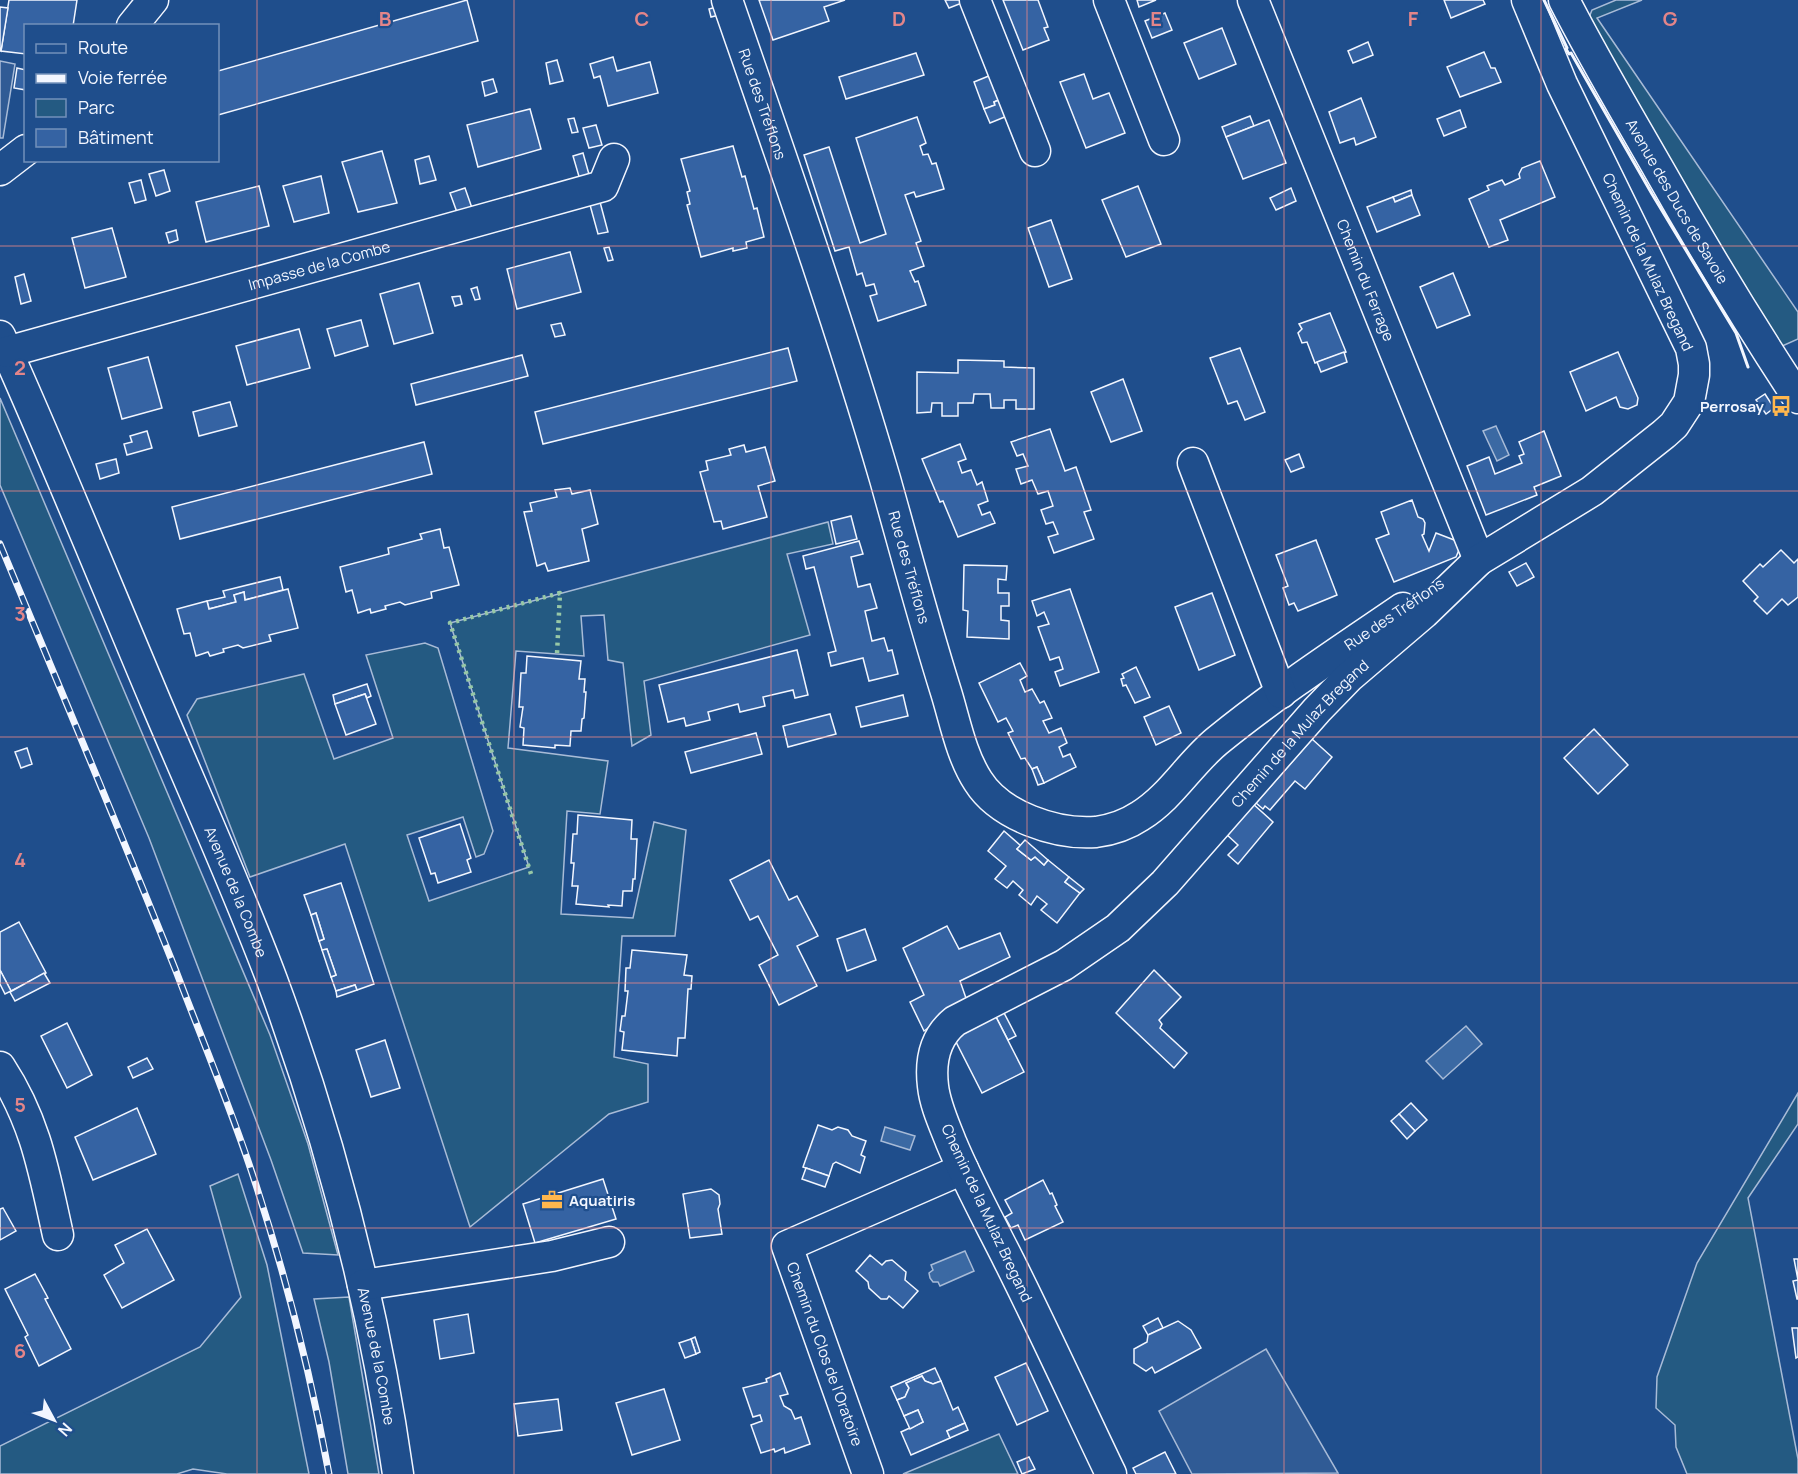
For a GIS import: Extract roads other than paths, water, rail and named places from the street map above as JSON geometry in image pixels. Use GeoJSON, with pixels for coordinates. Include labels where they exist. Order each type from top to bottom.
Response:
{"type":"FeatureCollection","features":[{"type":"Feature","properties":{"kind":"street"},"geometry":{"type":"LineString","coordinates":[[134,24],[153,0]]}},
{"type":"Feature","properties":{"kind":"street","name":"Rue des Tréflons"},"geometry":{"type":"LineString","coordinates":[[727,0],[871,430],[969,763],[979,783],[993,800],[1031,821],[1074,831],[1096,832],[1118,827],[1138,818],[1156,805],[1206,750],[1281,693],[1443,581],[1479,560]]}},
{"type":"Feature","properties":{"kind":"street"},"geometry":{"type":"LineString","coordinates":[[975,0],[1035,152]]}},
{"type":"Feature","properties":{"kind":"street"},"geometry":{"type":"LineString","coordinates":[[1108,0],[1164,140]]}},
{"type":"Feature","properties":{"kind":"street","name":"Chemin du Ferrage"},"geometry":{"type":"LineString","coordinates":[[1253,0],[1479,560]]}},
{"type":"Feature","properties":{"kind":"street","name":"Chemin de la Mulaz Bregand"},"geometry":{"type":"LineString","coordinates":[[1111,1474],[963,1169],[944,1124],[933,1087],[934,1052],[945,1029],[973,1010],[1064,965],[1118,928],[1165,883],[1348,677],[1424,613],[1479,560],[1592,491],[1664,434],[1674,425],[1689,402],[1694,375],[1691,348],[1562,84],[1527,0]]}},
{"type":"Feature","properties":{"kind":"street","name":"Avenue des Ducs de Savoie"},"geometry":{"type":"LineString","coordinates":[[1573,2],[1670,189],[1723,279],[1798,398]]}},
{"type":"Feature","properties":{"kind":"street","name":"Impasse de la Combe"},"geometry":{"type":"LineString","coordinates":[[3,344],[603,186],[614,159]]}},
{"type":"Feature","properties":{"kind":"street","name":"Avenue de la Combe"},"geometry":{"type":"LineString","coordinates":[[3,344],[272,980],[322,1129],[363,1285],[382,1376],[398,1474]]}},
{"type":"Feature","properties":{"kind":"street"},"geometry":{"type":"LineString","coordinates":[[1193,463],[1281,693]]}},
{"type":"Feature","properties":{"kind":"street"},"geometry":{"type":"LineString","coordinates":[[0,1066],[30,1122],[42,1162],[58,1235]]}},
{"type":"Feature","properties":{"kind":"street","name":"Chemin du Clos de l'Oratoire"},"geometry":{"type":"LineString","coordinates":[[868,1474],[786,1246],[963,1169]]}},
{"type":"Feature","properties":{"kind":"street"},"geometry":{"type":"LineString","coordinates":[[363,1285],[552,1256],[609,1242]]}},
{"type":"Feature","properties":{"kind":"railway"},"geometry":{"type":"LineString","coordinates":[[0,544],[154,917],[238,1131],[288,1292],[329,1474]]}},
{"type":"Feature","properties":{"kind":"place","name":"Perrosay"},"geometry":{"type":"Point","coordinates":[1781,406]}},
{"type":"Feature","properties":{"kind":"place","name":"Aquatiris"},"geometry":{"type":"Point","coordinates":[552,1200]}}]}
